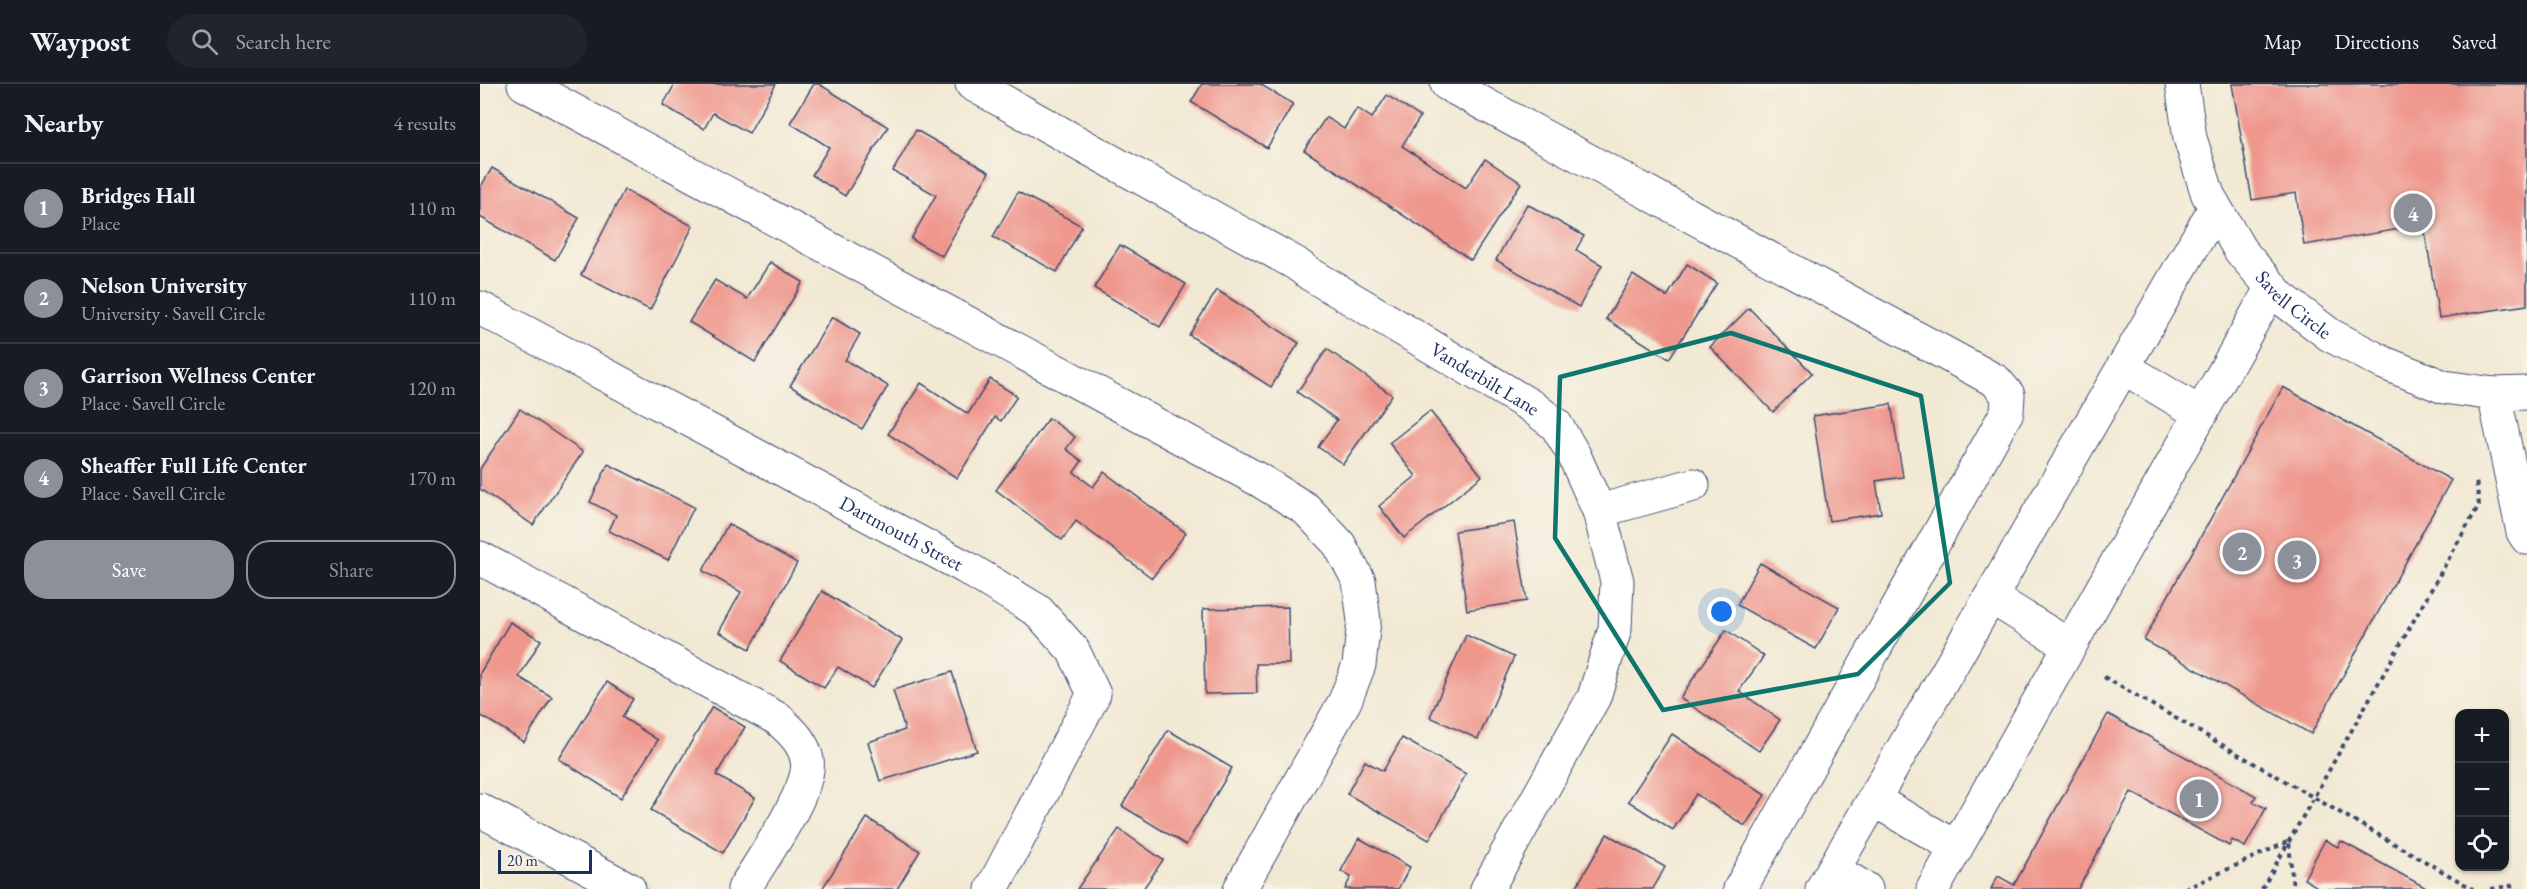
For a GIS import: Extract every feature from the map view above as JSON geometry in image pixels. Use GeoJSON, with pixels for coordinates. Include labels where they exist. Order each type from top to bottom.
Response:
{"type":"FeatureCollection","features":[{"type":"Feature","properties":{"kind":"street"},"geometry":{"type":"LineString","coordinates":[[525,84],[1259,480],[1306,509],[1339,544],[1359,581],[1364,621],[1359,665],[1344,701],[1240,889]]}},
{"type":"Feature","properties":{"kind":"street","name":"Vanderbilt Lane"},"geometry":{"type":"LineString","coordinates":[[972,84],[1294,263],[1532,406],[1556,425],[1574,455],[1599,511],[1617,581],[1615,629],[1594,697],[1487,889]]}},
{"type":"Feature","properties":{"kind":"street"},"geometry":{"type":"LineString","coordinates":[[1447,84],[1996,381],[2008,395],[2007,412],[1740,889]]}},
{"type":"Feature","properties":{"kind":"street","name":"Savell Circle"},"geometry":{"type":"LineString","coordinates":[[2182,84],[2190,138],[2208,195],[2240,250],[2280,297],[2330,335],[2384,363],[2444,387],[2494,394],[2527,393]]}},
{"type":"Feature","properties":{"kind":"street"},"geometry":{"type":"LineString","coordinates":[[1866,889],[1828,880],[2215,208]]}},
{"type":"Feature","properties":{"kind":"street"},"geometry":{"type":"LineString","coordinates":[[1933,889],[2272,287]]}},
{"type":"Feature","properties":{"kind":"street","name":"Dartmouth Street"},"geometry":{"type":"LineString","coordinates":[[480,308],[965,567],[1038,611],[1073,650],[1094,694],[992,889]]}},
{"type":"Feature","properties":{"kind":"street"},"geometry":{"type":"LineString","coordinates":[[2123,367],[2201,414]]}},
{"type":"Feature","properties":{"kind":"street"},"geometry":{"type":"LineString","coordinates":[[2494,394],[2523,532],[2527,538]]}},
{"type":"Feature","properties":{"kind":"street"},"geometry":{"type":"LineString","coordinates":[[1599,511],[1693,485]]}},
{"type":"Feature","properties":{"kind":"street"},"geometry":{"type":"LineString","coordinates":[[480,558],[777,719],[796,735],[807,760],[806,780],[796,802],[744,889]]}},
{"type":"Feature","properties":{"kind":"street"},"geometry":{"type":"LineString","coordinates":[[1991,597],[2070,646]]}},
{"type":"Feature","properties":{"kind":"street"},"geometry":{"type":"LineString","coordinates":[[1874,800],[1956,847]]}},
{"type":"Feature","properties":{"kind":"street"},"geometry":{"type":"LineString","coordinates":[[480,810],[628,889]]}},
{"type":"Feature","properties":{"kind":"path"},"geometry":{"type":"LineString","coordinates":[[2262,889],[2479,505],[2476,472]]}},
{"type":"Feature","properties":{"kind":"path"},"geometry":{"type":"LineString","coordinates":[[2104,677],[2473,889]]}},
{"type":"Feature","properties":{"kind":"path"},"geometry":{"type":"LineString","coordinates":[[2185,889],[2289,841]]}},
{"type":"Feature","properties":{"kind":"path"},"geometry":{"type":"LineString","coordinates":[[2289,841],[2293,889]]}},
{"type":"Feature","properties":{"kind":"path"},"geometry":{"type":"LineString","coordinates":[[2491,889],[2516,885]]}},
{"type":"Feature","properties":{"kind":"highlighted area"},"geometry":{"type":"Polygon","coordinates":[[[1731,333],[1921,396],[1950,583],[1858,674],[1663,710],[1555,538],[1560,377],[1731,333]]]}},
{"type":"Feature","properties":{"kind":"building"},"geometry":{"type":"Polygon","coordinates":[[[675,84],[776,84],[749,133],[713,113],[704,129],[663,105],[675,84]]]}},
{"type":"Feature","properties":{"kind":"building"},"geometry":{"type":"Polygon","coordinates":[[[814,84],[819,84],[888,127],[845,196],[812,175],[829,147],[790,123],[814,84]]]}},
{"type":"Feature","properties":{"kind":"building"},"geometry":{"type":"Polygon","coordinates":[[[1202,84],[1260,84],[1293,104],[1267,148],[1191,102],[1202,84]]]}},
{"type":"Feature","properties":{"kind":"building"},"geometry":{"type":"Polygon","coordinates":[[[2232,84],[2527,84],[2527,305],[2439,318],[2424,225],[2304,245],[2296,193],[2252,200],[2232,84]]]}},
{"type":"Feature","properties":{"kind":"building"},"geometry":{"type":"Polygon","coordinates":[[[1387,95],[1420,117],[1402,146],[1466,188],[1485,159],[1521,183],[1471,260],[1304,150],[1326,117],[1344,129],[1357,108],[1372,118],[1387,95]]]}},
{"type":"Feature","properties":{"kind":"building"},"geometry":{"type":"Polygon","coordinates":[[[916,130],[989,172],[942,256],[911,239],[936,195],[893,171],[916,130]]]}},
{"type":"Feature","properties":{"kind":"building"},"geometry":{"type":"Polygon","coordinates":[[[492,168],[579,218],[555,260],[480,217],[480,188],[492,168]]]}},
{"type":"Feature","properties":{"kind":"building"},"geometry":{"type":"Polygon","coordinates":[[[624,190],[693,226],[650,310],[581,275],[624,190]]]}},
{"type":"Feature","properties":{"kind":"building"},"geometry":{"type":"Polygon","coordinates":[[[1018,192],[1082,226],[1057,272],[993,237],[1018,192]]]}},
{"type":"Feature","properties":{"kind":"building"},"geometry":{"type":"Polygon","coordinates":[[[1527,204],[1584,236],[1576,250],[1602,265],[1579,307],[1496,260],[1527,204]]]}},
{"type":"Feature","properties":{"kind":"building"},"geometry":{"type":"Polygon","coordinates":[[[1120,245],[1186,284],[1160,327],[1094,288],[1120,245]]]}},
{"type":"Feature","properties":{"kind":"building"},"geometry":{"type":"Polygon","coordinates":[[[770,262],[803,282],[755,362],[689,322],[715,280],[747,299],[770,262]]]}},
{"type":"Feature","properties":{"kind":"building"},"geometry":{"type":"Polygon","coordinates":[[[1687,264],[1717,283],[1669,359],[1606,319],[1633,275],[1667,297],[1687,264]]]}},
{"type":"Feature","properties":{"kind":"building"},"geometry":{"type":"Polygon","coordinates":[[[1217,290],[1299,343],[1271,387],[1189,335],[1217,290]]]}},
{"type":"Feature","properties":{"kind":"building"},"geometry":{"type":"Polygon","coordinates":[[[1749,308],[1812,373],[1773,412],[1710,347],[1749,308]]]}},
{"type":"Feature","properties":{"kind":"building"},"geometry":{"type":"Polygon","coordinates":[[[832,317],[860,334],[845,360],[888,386],[862,429],[790,386],[832,317]]]}},
{"type":"Feature","properties":{"kind":"building"},"geometry":{"type":"Polygon","coordinates":[[[1327,349],[1392,395],[1343,464],[1318,447],[1337,420],[1297,392],[1327,349]]]}},
{"type":"Feature","properties":{"kind":"building"},"geometry":{"type":"Polygon","coordinates":[[[990,379],[1017,396],[1001,421],[995,417],[957,478],[888,434],[921,383],[968,414],[990,379]]]}},
{"type":"Feature","properties":{"kind":"building"},"geometry":{"type":"Polygon","coordinates":[[[2283,387],[2451,480],[2311,734],[2144,640],[2283,387]]]}},
{"type":"Feature","properties":{"kind":"building"},"geometry":{"type":"Polygon","coordinates":[[[1891,404],[1903,477],[1876,481],[1881,513],[1829,521],[1813,416],[1891,404]]]}},
{"type":"Feature","properties":{"kind":"building"},"geometry":{"type":"Polygon","coordinates":[[[520,409],[583,452],[533,525],[480,489],[480,469],[520,409]]]}},
{"type":"Feature","properties":{"kind":"building"},"geometry":{"type":"Polygon","coordinates":[[[1430,411],[1482,476],[1404,538],[1379,506],[1416,476],[1389,443],[1430,411]]]}},
{"type":"Feature","properties":{"kind":"building"},"geometry":{"type":"Polygon","coordinates":[[[1049,418],[1075,437],[1066,449],[1082,461],[1074,472],[1093,487],[1104,472],[1186,533],[1152,578],[1076,521],[1062,540],[996,490],[1049,418]]]}},
{"type":"Feature","properties":{"kind":"building"},"geometry":{"type":"Polygon","coordinates":[[[608,464],[694,507],[668,560],[609,531],[616,515],[590,502],[608,464]]]}},
{"type":"Feature","properties":{"kind":"building"},"geometry":{"type":"Polygon","coordinates":[[[1514,522],[1527,601],[1467,610],[1455,531],[1514,522]]]}},
{"type":"Feature","properties":{"kind":"building"},"geometry":{"type":"Polygon","coordinates":[[[728,524],[797,563],[750,649],[719,632],[741,592],[703,571],[728,524]]]}},
{"type":"Feature","properties":{"kind":"building"},"geometry":{"type":"Polygon","coordinates":[[[1760,563],[1839,607],[1816,649],[1737,605],[1760,563]]]}},
{"type":"Feature","properties":{"kind":"building"},"geometry":{"type":"Polygon","coordinates":[[[822,591],[902,640],[872,688],[838,667],[824,688],[780,661],[822,591]]]}},
{"type":"Feature","properties":{"kind":"building"},"geometry":{"type":"Polygon","coordinates":[[[1288,607],[1289,664],[1256,664],[1257,693],[1205,694],[1203,609],[1288,607]]]}},
{"type":"Feature","properties":{"kind":"building"},"geometry":{"type":"Polygon","coordinates":[[[510,622],[541,640],[519,677],[552,697],[524,742],[480,715],[480,673],[510,622]]]}},
{"type":"Feature","properties":{"kind":"building"},"geometry":{"type":"Polygon","coordinates":[[[1726,630],[1764,656],[1739,691],[1780,720],[1759,751],[1680,698],[1726,630]]]}},
{"type":"Feature","properties":{"kind":"building"},"geometry":{"type":"Polygon","coordinates":[[[1466,635],[1514,657],[1478,739],[1430,717],[1466,635]]]}},
{"type":"Feature","properties":{"kind":"building"},"geometry":{"type":"Polygon","coordinates":[[[952,672],[977,751],[880,781],[868,742],[905,730],[893,690],[952,672]]]}},
{"type":"Feature","properties":{"kind":"building"},"geometry":{"type":"Polygon","coordinates":[[[607,682],[633,699],[622,717],[658,740],[621,798],[559,759],[607,682]]]}},
{"type":"Feature","properties":{"kind":"building"},"geometry":{"type":"Polygon","coordinates":[[[712,707],[745,727],[716,775],[755,798],[723,853],[651,810],[712,707]]]}},
{"type":"Feature","properties":{"kind":"building"},"geometry":{"type":"Polygon","coordinates":[[[2108,714],[2256,796],[2253,802],[2266,808],[2245,847],[2232,840],[2229,846],[2131,792],[2078,889],[1991,889],[1998,876],[2014,885],[2108,714]]]}},
{"type":"Feature","properties":{"kind":"building"},"geometry":{"type":"Polygon","coordinates":[[[1168,730],[1232,768],[1186,845],[1122,806],[1168,730]]]}},
{"type":"Feature","properties":{"kind":"building"},"geometry":{"type":"Polygon","coordinates":[[[1672,734],[1765,795],[1745,826],[1696,794],[1673,830],[1628,801],[1672,734]]]}},
{"type":"Feature","properties":{"kind":"building"},"geometry":{"type":"Polygon","coordinates":[[[1402,738],[1466,774],[1429,840],[1347,794],[1365,761],[1383,771],[1402,738]]]}},
{"type":"Feature","properties":{"kind":"building"},"geometry":{"type":"Polygon","coordinates":[[[867,818],[920,851],[897,889],[822,889],[867,818]]]}},
{"type":"Feature","properties":{"kind":"building"},"geometry":{"type":"Polygon","coordinates":[[[1119,829],[1163,860],[1143,889],[1077,889],[1119,829]]]}},
{"type":"Feature","properties":{"kind":"building"},"geometry":{"type":"Polygon","coordinates":[[[1607,834],[1665,867],[1653,889],[1575,889],[1607,834]]]}},
{"type":"Feature","properties":{"kind":"building"},"geometry":{"type":"Polygon","coordinates":[[[1359,838],[1410,867],[1398,889],[1345,889],[1351,877],[1341,871],[1359,838]]]}},
{"type":"Feature","properties":{"kind":"building"},"geometry":{"type":"Polygon","coordinates":[[[2325,840],[2338,847],[2341,841],[2428,889],[2315,889],[2316,886],[2304,879],[2325,840]]]}},
{"type":"Feature","properties":{"kind":"place","name":"Sheaffer Full Life Center"},"geometry":{"type":"Point","coordinates":[2413,213]}},
{"type":"Feature","properties":{"kind":"place","name":"Nelson University"},"geometry":{"type":"Point","coordinates":[2242,552]}},
{"type":"Feature","properties":{"kind":"place","name":"Garrison Wellness Center"},"geometry":{"type":"Point","coordinates":[2297,560]}},
{"type":"Feature","properties":{"kind":"place","name":"Bridges Hall"},"geometry":{"type":"Point","coordinates":[2199,799]}}]}
